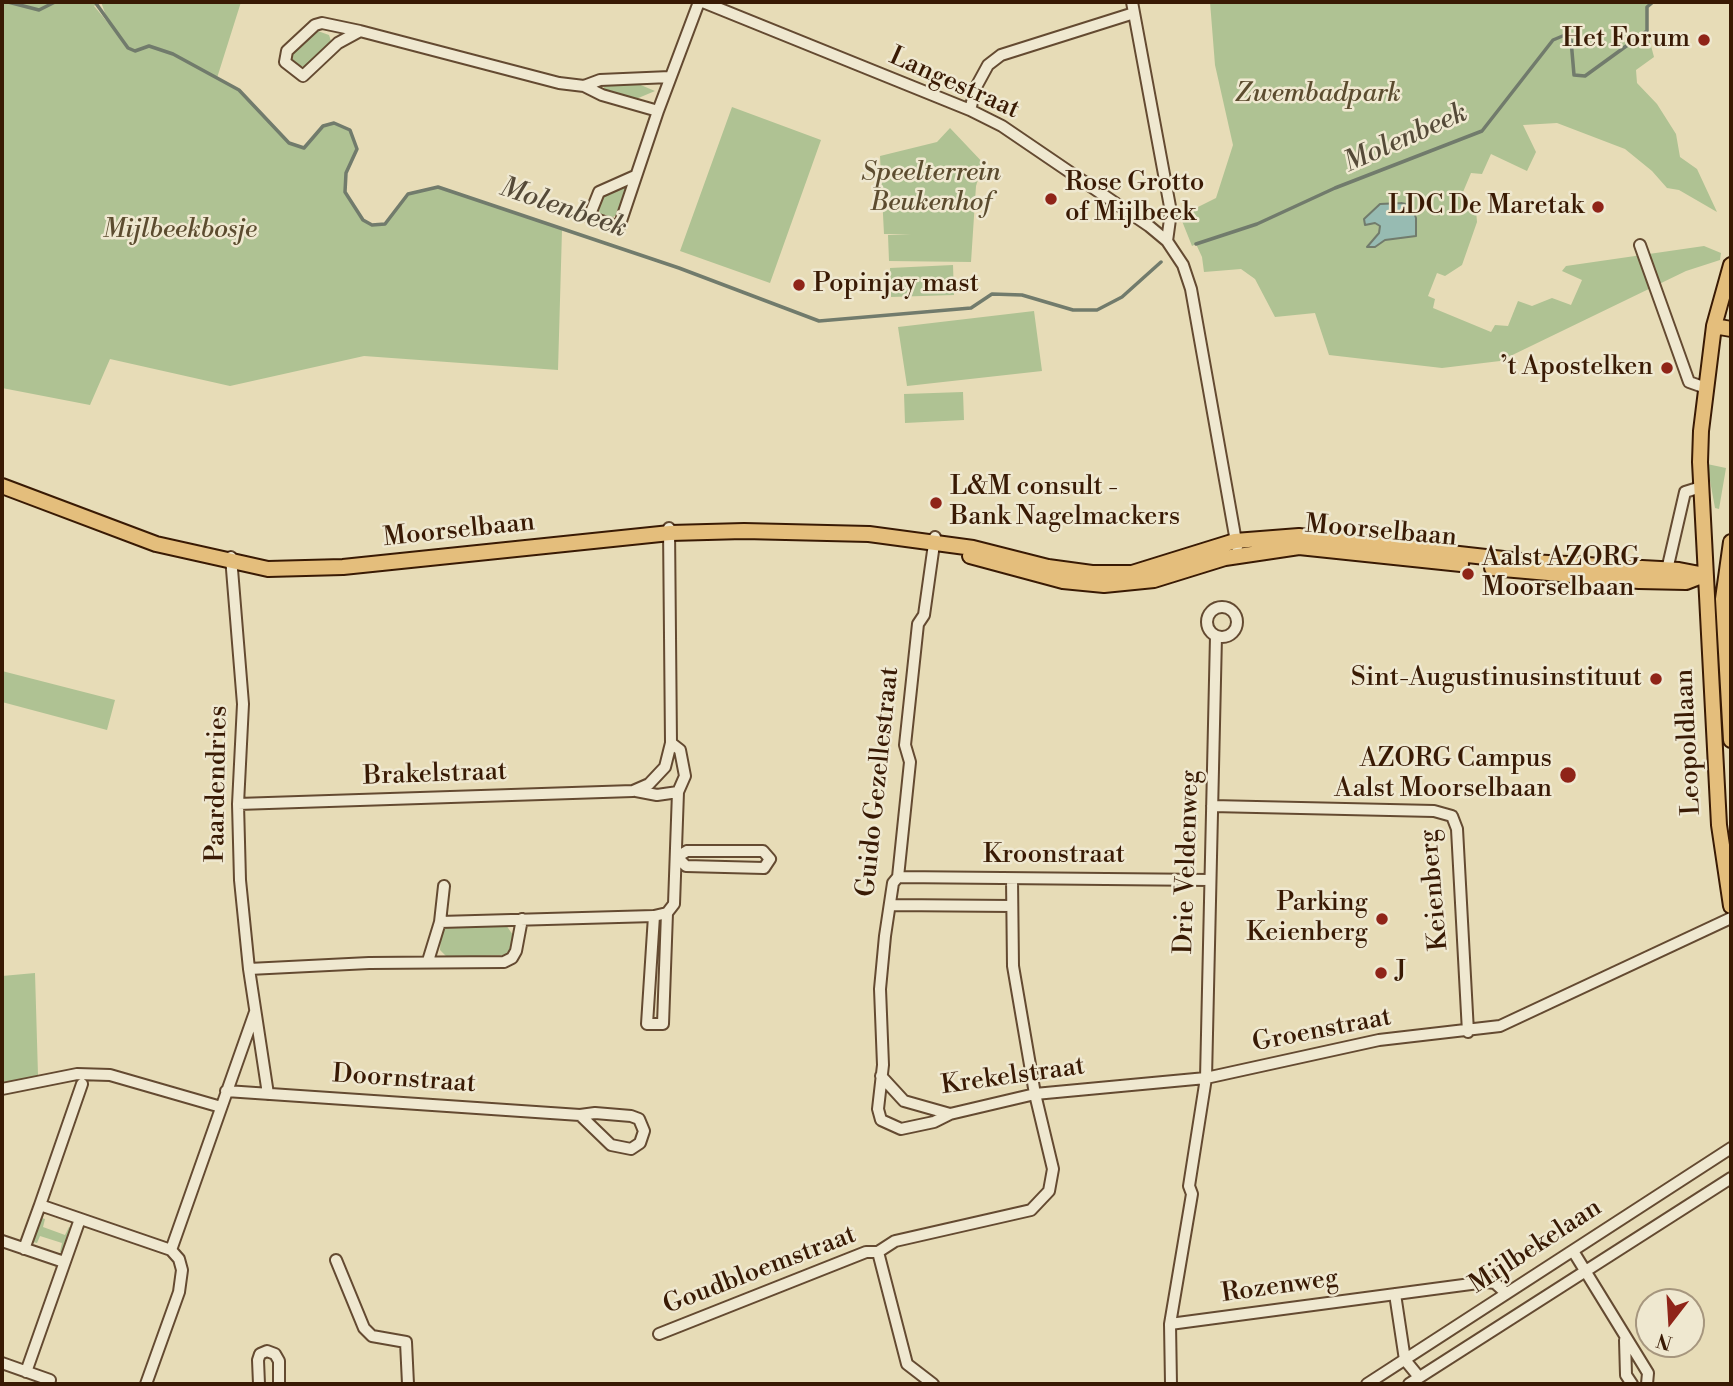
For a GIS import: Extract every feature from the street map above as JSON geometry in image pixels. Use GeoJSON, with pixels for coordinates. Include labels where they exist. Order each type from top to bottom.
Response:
{"type":"FeatureCollection","features":[{"type":"Feature","properties":{"kind":"main road","name":"Leopoldlaan"},"geometry":{"type":"LineString","coordinates":[[1731,265],[1714,326],[1701,431],[1705,575],[1716,732],[1719,825],[1731,906]]}},
{"type":"Feature","properties":{"kind":"main road"},"geometry":{"type":"LineString","coordinates":[[1714,326],[1731,329]]}},
{"type":"Feature","properties":{"kind":"main road","name":"Moorselbaan"},"geometry":{"type":"LineString","coordinates":[[2,486],[156,544],[268,569],[306,569],[669,530],[824,532],[934,540],[972,552],[1048,567],[1114,574],[1132,573],[1299,536],[1530,562],[1667,570],[1705,575]]}},
{"type":"Feature","properties":{"kind":"main road","name":"Leopoldlaan"},"geometry":{"type":"LineString","coordinates":[[1731,542],[1729,573],[1723,599],[1731,740]]}},
{"type":"Feature","properties":{"kind":"main road","name":"Moorselbaan"},"geometry":{"type":"LineString","coordinates":[[1237,549],[1299,547],[1589,578],[1686,582],[1705,575]]}},
{"type":"Feature","properties":{"kind":"street"},"geometry":{"type":"LineString","coordinates":[[635,176],[598,192],[589,217],[619,227],[635,187],[635,176],[670,77],[701,2]]}},
{"type":"Feature","properties":{"kind":"street","name":"Langestraat"},"geometry":{"type":"LineString","coordinates":[[701,2],[970,110],[1002,126],[1149,226],[1167,242],[1183,265],[1191,289],[1237,549]]}},
{"type":"Feature","properties":{"kind":"street"},"geometry":{"type":"LineString","coordinates":[[970,110],[976,87],[988,65],[1001,55],[1133,7],[1171,212],[1167,242]]}},
{"type":"Feature","properties":{"kind":"street"},"geometry":{"type":"LineString","coordinates":[[360,30],[338,43],[303,76],[285,62],[287,51],[314,24],[322,23],[360,30],[559,83],[584,86],[602,95],[658,111]]}},
{"type":"Feature","properties":{"kind":"street"},"geometry":{"type":"LineString","coordinates":[[584,86],[600,80],[670,77]]}},
{"type":"Feature","properties":{"kind":"street"},"geometry":{"type":"LineString","coordinates":[[1640,245],[1689,382],[1706,388]]}},
{"type":"Feature","properties":{"kind":"street"},"geometry":{"type":"LineString","coordinates":[[1667,570],[1685,492],[1701,487]]}},
{"type":"Feature","properties":{"kind":"street"},"geometry":{"type":"LineString","coordinates":[[633,791],[659,776],[669,757],[671,743],[669,530]]}},
{"type":"Feature","properties":{"kind":"street","name":"Guido Gezellestraat"},"geometry":{"type":"LineString","coordinates":[[934,540],[924,615],[918,624],[905,745],[910,762],[898,877],[893,883],[880,989],[881,1076],[878,1109],[881,1120],[887,1124],[909,1129],[950,1114]]}},
{"type":"Feature","properties":{"kind":"street","name":"Paardendries"},"geometry":{"type":"LineString","coordinates":[[231,560],[243,704],[238,804],[240,880],[249,969],[268,1094]]}},
{"type":"Feature","properties":{"kind":"street","name":"Moorselbaan"},"geometry":{"type":"LineString","coordinates":[[1705,575],[1729,573]]}},
{"type":"Feature","properties":{"kind":"street","name":"Drie Veldenweg"},"geometry":{"type":"LineString","coordinates":[[1206,1078],[1219,640]]}},
{"type":"Feature","properties":{"kind":"street"},"geometry":{"type":"LineString","coordinates":[[654,916],[647,1024],[663,1024],[667,913],[674,904],[678,792],[685,776],[680,750],[671,743]]}},
{"type":"Feature","properties":{"kind":"street","name":"Brakelstraat"},"geometry":{"type":"LineString","coordinates":[[238,804],[633,791],[657,795],[678,792]]}},
{"type":"Feature","properties":{"kind":"street","name":"Keienberg"},"geometry":{"type":"LineString","coordinates":[[1212,806],[1434,811],[1452,816],[1457,829],[1468,1032]]}},
{"type":"Feature","properties":{"kind":"street"},"geometry":{"type":"LineString","coordinates":[[687,851],[763,851],[770,859],[764,867],[751,867],[686,866],[677,858],[687,851]]}},
{"type":"Feature","properties":{"kind":"street","name":"Kroonstraat"},"geometry":{"type":"LineString","coordinates":[[898,877],[1210,880]]}},
{"type":"Feature","properties":{"kind":"street","name":"Goudbloemstraat"},"geometry":{"type":"LineString","coordinates":[[659,1334],[866,1252],[878,1252],[895,1241],[1031,1210],[1049,1191],[1053,1168],[1035,1094],[1013,966],[1012,879]]}},
{"type":"Feature","properties":{"kind":"street"},"geometry":{"type":"LineString","coordinates":[[428,961],[440,922],[444,886]]}},
{"type":"Feature","properties":{"kind":"street","name":"Kroonstraat"},"geometry":{"type":"LineString","coordinates":[[891,905],[1012,906]]}},
{"type":"Feature","properties":{"kind":"street"},"geometry":{"type":"LineString","coordinates":[[440,922],[654,916],[667,913]]}},
{"type":"Feature","properties":{"kind":"street","name":"Groenstraat"},"geometry":{"type":"LineString","coordinates":[[1206,1078],[1379,1040],[1468,1032],[1500,1026],[1731,918]]}},
{"type":"Feature","properties":{"kind":"street"},"geometry":{"type":"LineString","coordinates":[[249,969],[428,961],[504,962],[512,958],[522,919]]}},
{"type":"Feature","properties":{"kind":"street","name":"Paardendries"},"geometry":{"type":"LineString","coordinates":[[171,1250],[255,1012]]}},
{"type":"Feature","properties":{"kind":"street"},"geometry":{"type":"LineString","coordinates":[[2,1089],[77,1074],[110,1075],[221,1107]]}},
{"type":"Feature","properties":{"kind":"street","name":"Krekelstraat"},"geometry":{"type":"LineString","coordinates":[[881,1076],[904,1101],[950,1114],[1035,1094],[1206,1078]]}},
{"type":"Feature","properties":{"kind":"street"},"geometry":{"type":"LineString","coordinates":[[1171,1384],[1170,1324],[1192,1194],[1189,1186],[1206,1078]]}},
{"type":"Feature","properties":{"kind":"street"},"geometry":{"type":"LineString","coordinates":[[24,1249],[82,1084]]}},
{"type":"Feature","properties":{"kind":"street","name":"Doornstraat"},"geometry":{"type":"LineString","coordinates":[[226,1091],[580,1115],[631,1116],[639,1119],[645,1131],[636,1146],[619,1148],[611,1145],[580,1115]]}},
{"type":"Feature","properties":{"kind":"street","name":"Mijlbekelaan"},"geometry":{"type":"LineString","coordinates":[[1367,1384],[1731,1148]]}},
{"type":"Feature","properties":{"kind":"street","name":"Mijlbekelaan"},"geometry":{"type":"LineString","coordinates":[[1409,1384],[1731,1178]]}},
{"type":"Feature","properties":{"kind":"street"},"geometry":{"type":"LineString","coordinates":[[40,1205],[171,1250],[179,1259],[182,1270],[179,1292],[146,1384]]}},
{"type":"Feature","properties":{"kind":"street"},"geometry":{"type":"LineString","coordinates":[[26,1372],[80,1219]]}},
{"type":"Feature","properties":{"kind":"street"},"geometry":{"type":"LineString","coordinates":[[2,1241],[64,1262]]}},
{"type":"Feature","properties":{"kind":"street"},"geometry":{"type":"LineString","coordinates":[[1573,1251],[1648,1373],[1647,1384]]}},
{"type":"Feature","properties":{"kind":"street","name":"Goudbloemstraat"},"geometry":{"type":"LineString","coordinates":[[878,1252],[907,1364],[933,1384]]}},
{"type":"Feature","properties":{"kind":"street"},"geometry":{"type":"LineString","coordinates":[[336,1260],[363,1328],[372,1336],[406,1342],[408,1384]]}},
{"type":"Feature","properties":{"kind":"street","name":"Rozenweg"},"geometry":{"type":"LineString","coordinates":[[1170,1324],[1486,1282],[1495,1283],[1506,1293]]}},
{"type":"Feature","properties":{"kind":"street"},"geometry":{"type":"LineString","coordinates":[[1395,1294],[1405,1360],[1419,1377]]}},
{"type":"Feature","properties":{"kind":"street"},"geometry":{"type":"LineString","coordinates":[[1625,1337],[1626,1376],[1632,1384]]}},
{"type":"Feature","properties":{"kind":"street"},"geometry":{"type":"LineString","coordinates":[[259,1384],[258,1360],[260,1354],[267,1351],[275,1353],[279,1361],[279,1384]]}},
{"type":"Feature","properties":{"kind":"street"},"geometry":{"type":"LineString","coordinates":[[2,1363],[50,1380]]}},
{"type":"Feature","properties":{"kind":"green space","name":"Mijlbeekbosje"},"geometry":{"type":"Polygon","coordinates":[[[2,2],[100,2],[94,6],[109,24],[101,2],[241,2],[217,78],[239,90],[289,143],[304,148],[323,126],[334,123],[350,130],[357,149],[346,173],[345,192],[363,220],[372,225],[385,224],[408,194],[438,187],[562,230],[558,370],[364,356],[230,386],[110,359],[90,405],[2,388],[2,2]]]}},
{"type":"Feature","properties":{"kind":"green space","name":"Zwembadpark"},"geometry":{"type":"Polygon","coordinates":[[[1210,2],[1653,2],[1647,7],[1647,31],[1654,57],[1636,70],[1637,83],[1657,104],[1676,134],[1680,157],[1697,169],[1717,212],[1679,190],[1667,188],[1652,171],[1625,149],[1557,123],[1523,125],[1536,152],[1527,171],[1491,154],[1482,174],[1471,173],[1463,192],[1470,207],[1476,210],[1477,222],[1462,265],[1445,276],[1437,273],[1428,296],[1435,299],[1433,308],[1491,332],[1495,325],[1508,326],[1518,301],[1532,306],[1552,298],[1571,305],[1582,280],[1562,271],[1566,266],[1704,246],[1721,253],[1720,260],[1686,271],[1500,361],[1442,368],[1329,355],[1315,313],[1275,317],[1255,279],[1241,269],[1204,272],[1202,257],[1196,244],[1192,246],[1180,216],[1216,198],[1233,145],[1215,65],[1210,2]]]}},
{"type":"Feature","properties":{"kind":"green space"},"geometry":{"type":"Polygon","coordinates":[[[315,30],[329,35],[331,41],[307,67],[293,65],[291,60],[295,49],[315,30]]]}},
{"type":"Feature","properties":{"kind":"green space"},"geometry":{"type":"Polygon","coordinates":[[[636,83],[655,91],[636,99],[603,90],[605,85],[636,83]]]}},
{"type":"Feature","properties":{"kind":"green space"},"geometry":{"type":"Polygon","coordinates":[[[732,107],[821,140],[770,283],[680,251],[732,107]]]}},
{"type":"Feature","properties":{"kind":"green space","name":"Speelterrein Beukenhof"},"geometry":{"type":"Polygon","coordinates":[[[950,128],[986,166],[981,170],[976,186],[971,262],[889,261],[888,235],[911,234],[884,234],[880,156],[937,142],[950,128]]]}},
{"type":"Feature","properties":{"kind":"green space"},"geometry":{"type":"Polygon","coordinates":[[[631,183],[618,214],[610,219],[601,216],[598,208],[601,197],[631,183]]]}},
{"type":"Feature","properties":{"kind":"green space"},"geometry":{"type":"Polygon","coordinates":[[[953,265],[954,295],[891,297],[890,268],[953,265]]]}},
{"type":"Feature","properties":{"kind":"green space"},"geometry":{"type":"Polygon","coordinates":[[[1034,311],[1042,371],[907,386],[898,327],[1034,311]]]}},
{"type":"Feature","properties":{"kind":"green space"},"geometry":{"type":"Polygon","coordinates":[[[963,392],[964,420],[905,423],[904,394],[963,392]]]}},
{"type":"Feature","properties":{"kind":"green space"},"geometry":{"type":"Polygon","coordinates":[[[1707,464],[1726,468],[1719,509],[1715,508],[1707,464]]]}},
{"type":"Feature","properties":{"kind":"green space"},"geometry":{"type":"Polygon","coordinates":[[[2,671],[115,700],[107,730],[2,702],[2,671]]]}},
{"type":"Feature","properties":{"kind":"green space"},"geometry":{"type":"Polygon","coordinates":[[[506,925],[513,935],[510,949],[505,955],[447,957],[440,950],[441,933],[447,927],[506,925]]]}},
{"type":"Feature","properties":{"kind":"green space"},"geometry":{"type":"Polygon","coordinates":[[[35,973],[38,1075],[2,1085],[2,976],[35,973]]]}},
{"type":"Feature","properties":{"kind":"green space"},"geometry":{"type":"Polygon","coordinates":[[[42,1218],[45,1219],[43,1227],[65,1235],[69,1227],[72,1228],[63,1253],[60,1252],[62,1243],[40,1236],[37,1243],[33,1242],[42,1218]]]}},
{"type":"Feature","properties":{"kind":"water"},"geometry":{"type":"Polygon","coordinates":[[[1380,204],[1411,205],[1416,218],[1416,236],[1385,240],[1375,247],[1367,247],[1379,233],[1380,226],[1375,223],[1365,225],[1364,219],[1380,204]]]}},
{"type":"Feature","properties":{"kind":"waterway","name":"Molenbeek"},"geometry":{"type":"LineString","coordinates":[[8,2],[39,10],[55,2]]}},
{"type":"Feature","properties":{"kind":"waterway","name":"Molenbeek"},"geometry":{"type":"LineString","coordinates":[[95,2],[128,48],[135,51],[149,46],[173,54],[239,90],[289,143],[304,148],[323,126],[334,123],[350,130],[357,149],[346,173],[345,192],[363,220],[372,225],[385,224],[408,194],[438,187],[679,268],[819,321],[971,308],[992,294],[1022,295],[1073,310],[1097,310],[1122,297],[1161,262]]}},
{"type":"Feature","properties":{"kind":"waterway","name":"Molenbeek"},"geometry":{"type":"LineString","coordinates":[[1196,244],[1257,224],[1335,188],[1482,131],[1553,40],[1565,35],[1571,40],[1574,75],[1585,76],[1647,31],[1647,7],[1653,2]]}},
{"type":"Feature","properties":{"kind":"place","name":"Het Forum"},"geometry":{"type":"Point","coordinates":[1704,40]}},
{"type":"Feature","properties":{"kind":"place","name":"Rose Grotto of Mijlbeek"},"geometry":{"type":"Point","coordinates":[1051,199]}},
{"type":"Feature","properties":{"kind":"place","name":"LDC De Maretak"},"geometry":{"type":"Point","coordinates":[1598,207]}},
{"type":"Feature","properties":{"kind":"place","name":"Popinjay mast"},"geometry":{"type":"Point","coordinates":[799,285]}},
{"type":"Feature","properties":{"kind":"place","name":"’t Apostelken"},"geometry":{"type":"Point","coordinates":[1667,368]}},
{"type":"Feature","properties":{"kind":"place","name":"L&M consult - Bank Nagelmackers"},"geometry":{"type":"Point","coordinates":[936,503]}},
{"type":"Feature","properties":{"kind":"place","name":"Aalst AZORG Moorselbaan"},"geometry":{"type":"Point","coordinates":[1468,574]}},
{"type":"Feature","properties":{"kind":"place","name":"Sint-Augustinusinstituut"},"geometry":{"type":"Point","coordinates":[1656,679]}},
{"type":"Feature","properties":{"kind":"place","name":"AZORG Campus Aalst Moorselbaan"},"geometry":{"type":"Point","coordinates":[1568,775]}},
{"type":"Feature","properties":{"kind":"place","name":"Parking Keienberg"},"geometry":{"type":"Point","coordinates":[1382,919]}},
{"type":"Feature","properties":{"kind":"place","name":"J"},"geometry":{"type":"Point","coordinates":[1381,973]}}]}
